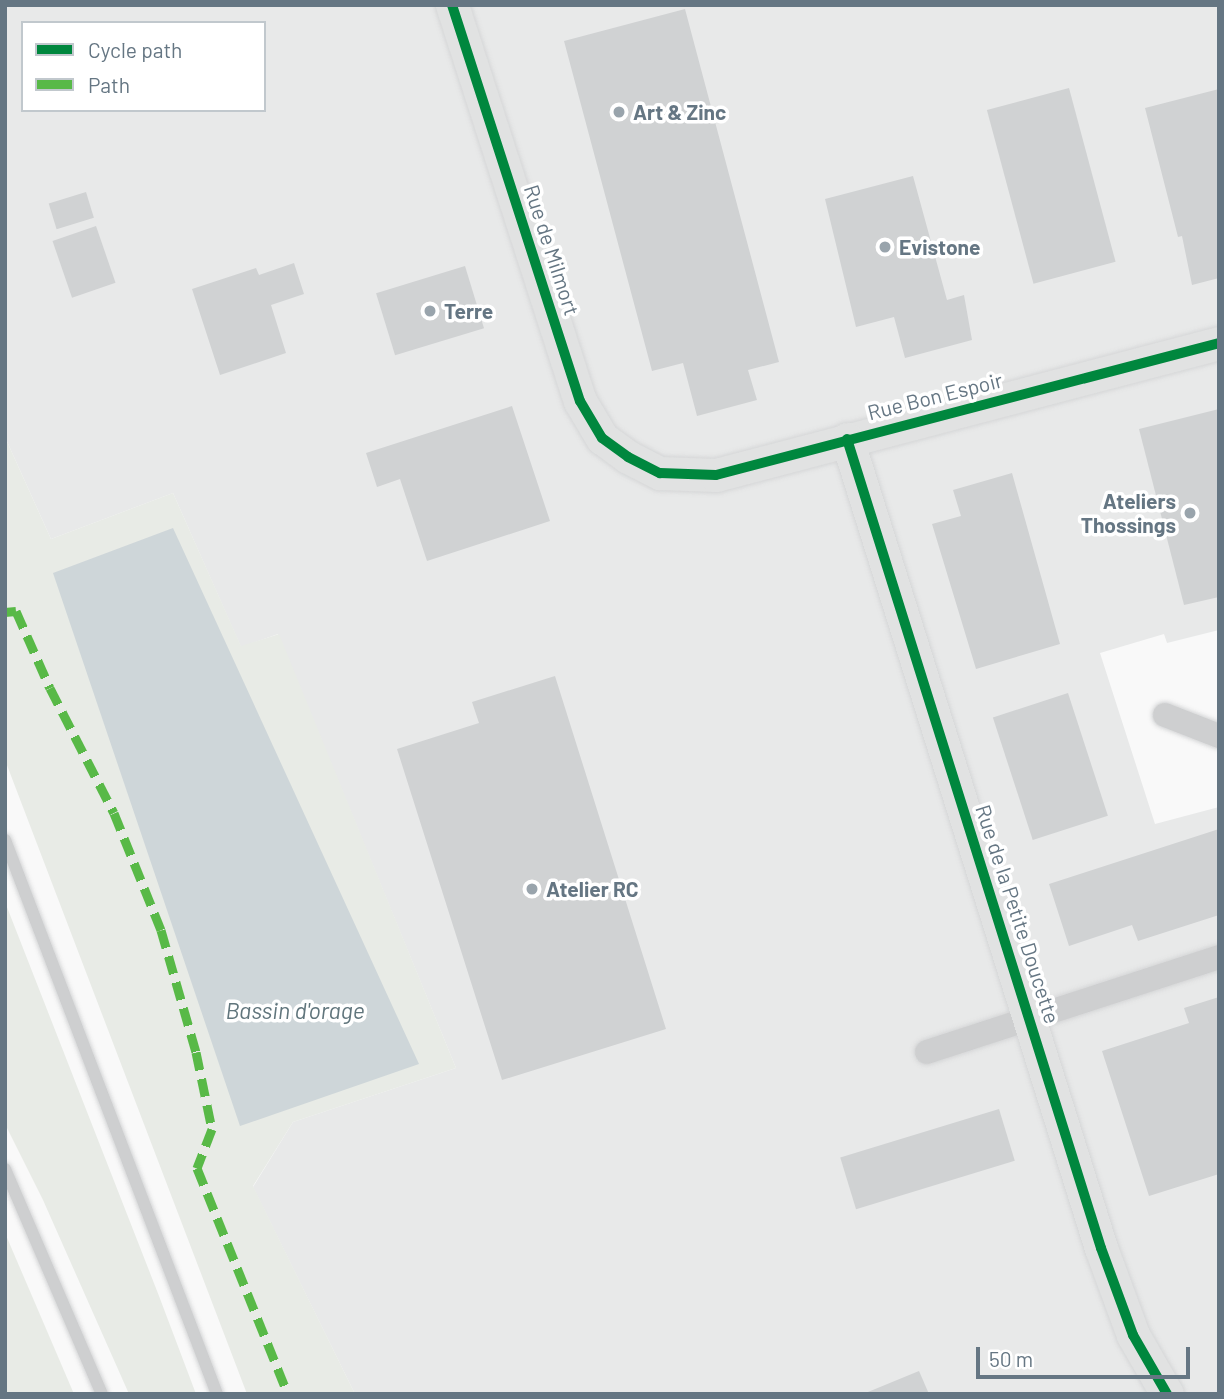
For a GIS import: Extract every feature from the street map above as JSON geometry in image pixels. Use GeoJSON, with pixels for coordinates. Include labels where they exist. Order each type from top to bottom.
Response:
{"type":"FeatureCollection","features":[{"type":"Feature","properties":{"kind":"street","name":"Rue de Milmort"},"geometry":{"type":"LineString","coordinates":[[453,5],[580,401],[602,438],[628,457],[660,473]]}},
{"type":"Feature","properties":{"kind":"street","name":"Rue Bon Espoir"},"geometry":{"type":"LineString","coordinates":[[660,473],[716,475],[1219,343]]}},
{"type":"Feature","properties":{"kind":"street","name":"Rue de la Petite Doucette"},"geometry":{"type":"LineString","coordinates":[[847,439],[1031,1018],[1101,1248],[1133,1335],[1167,1394]]}},
{"type":"Feature","properties":{"kind":"street"},"geometry":{"type":"LineString","coordinates":[[1165,715],[1219,736]]}},
{"type":"Feature","properties":{"kind":"street"},"geometry":{"type":"LineString","coordinates":[[927,1052],[1219,957]]}},
{"type":"Feature","properties":{"kind":"lane"},"geometry":{"type":"LineString","coordinates":[[5,840],[217,1394]]}},
{"type":"Feature","properties":{"kind":"lane"},"geometry":{"type":"LineString","coordinates":[[5,1169],[102,1394]]}},
{"type":"Feature","properties":{"kind":"shaded area"},"geometry":{"type":"Polygon","coordinates":[[[5,5],[1219,5],[1219,630],[1167,643],[1164,634],[1100,653],[1155,824],[1219,807],[1219,1394],[355,1394],[253,1187],[293,1122],[456,1068],[278,634],[241,647],[173,493],[51,539],[5,437],[5,5]]]}},
{"type":"Feature","properties":{"kind":"shaded area"},"geometry":{"type":"Polygon","coordinates":[[[5,437],[51,539],[173,493],[241,646],[279,634],[456,1068],[293,1122],[253,1186],[355,1394],[247,1394],[5,760],[5,437]]]}},
{"type":"Feature","properties":{"kind":"shaded area"},"geometry":{"type":"Polygon","coordinates":[[[5,902],[196,1394],[129,1394],[43,1200],[5,1124],[5,902]]]}},
{"type":"Feature","properties":{"kind":"shaded area"},"geometry":{"type":"Polygon","coordinates":[[[5,1233],[74,1394],[5,1394],[5,1233]]]}},
{"type":"Feature","properties":{"kind":"water","name":"Bassin d'orage"},"geometry":{"type":"Polygon","coordinates":[[[173,528],[419,1064],[240,1126],[53,573],[173,528]]]}},
{"type":"Feature","properties":{"kind":"building"},"geometry":{"type":"Polygon","coordinates":[[[685,9],[779,362],[748,370],[757,400],[697,416],[683,363],[652,371],[564,41],[685,9]]]}},
{"type":"Feature","properties":{"kind":"building"},"geometry":{"type":"Polygon","coordinates":[[[1069,88],[1116,262],[1033,284],[987,110],[1069,88]]]}},
{"type":"Feature","properties":{"kind":"building"},"geometry":{"type":"Polygon","coordinates":[[[1219,89],[1219,278],[1192,285],[1182,236],[1178,237],[1145,108],[1219,89]]]}},
{"type":"Feature","properties":{"kind":"building","name":"Evistone"},"geometry":{"type":"Polygon","coordinates":[[[913,176],[947,300],[964,295],[972,340],[905,358],[894,317],[856,327],[825,199],[913,176]]]}},
{"type":"Feature","properties":{"kind":"building"},"geometry":{"type":"Polygon","coordinates":[[[86,192],[94,218],[57,229],[49,203],[86,192]]]}},
{"type":"Feature","properties":{"kind":"building"},"geometry":{"type":"Polygon","coordinates":[[[96,226],[116,283],[72,298],[53,241],[96,226]]]}},
{"type":"Feature","properties":{"kind":"building"},"geometry":{"type":"Polygon","coordinates":[[[294,263],[304,294],[271,305],[286,353],[220,375],[192,289],[256,268],[259,275],[294,263]]]}},
{"type":"Feature","properties":{"kind":"building","name":"Terre"},"geometry":{"type":"Polygon","coordinates":[[[465,266],[484,328],[395,355],[376,293],[465,266]]]}},
{"type":"Feature","properties":{"kind":"building"},"geometry":{"type":"Polygon","coordinates":[[[512,406],[550,521],[427,561],[400,479],[377,487],[366,453],[512,406]]]}},
{"type":"Feature","properties":{"kind":"building","name":"Ateliers Thossings"},"geometry":{"type":"Polygon","coordinates":[[[1219,409],[1219,597],[1184,605],[1139,429],[1219,409]]]}},
{"type":"Feature","properties":{"kind":"building"},"geometry":{"type":"Polygon","coordinates":[[[1012,473],[1060,644],[976,669],[932,524],[961,516],[953,490],[1012,473]]]}},
{"type":"Feature","properties":{"kind":"building","name":"Atelier RC"},"geometry":{"type":"Polygon","coordinates":[[[555,676],[666,1029],[502,1080],[397,749],[479,723],[472,702],[555,676]]]}},
{"type":"Feature","properties":{"kind":"building"},"geometry":{"type":"Polygon","coordinates":[[[1068,693],[1108,816],[1033,840],[993,717],[1068,693]]]}},
{"type":"Feature","properties":{"kind":"building"},"geometry":{"type":"Polygon","coordinates":[[[1219,829],[1219,915],[1138,941],[1132,925],[1069,946],[1049,884],[1219,829]]]}},
{"type":"Feature","properties":{"kind":"building"},"geometry":{"type":"Polygon","coordinates":[[[1219,997],[1219,1174],[1149,1196],[1102,1051],[1189,1023],[1184,1008],[1219,997]]]}},
{"type":"Feature","properties":{"kind":"building"},"geometry":{"type":"Polygon","coordinates":[[[999,1109],[1015,1161],[856,1209],[840,1158],[999,1109]]]}},
{"type":"Feature","properties":{"kind":"building"},"geometry":{"type":"Polygon","coordinates":[[[919,1371],[929,1394],[863,1394],[919,1371]]]}},
{"type":"Feature","properties":{"kind":"marked path"},"geometry":{"type":"LineString","coordinates":[[5,612],[16,611],[50,688],[114,813],[161,930],[196,1052],[212,1129],[197,1168],[288,1394]]}},
{"type":"Feature","properties":{"kind":"cycle path"},"geometry":{"type":"LineString","coordinates":[[452,5],[580,401],[602,438],[628,457],[660,473],[716,475],[1219,343]]}},
{"type":"Feature","properties":{"kind":"cycle path"},"geometry":{"type":"LineString","coordinates":[[847,439],[1101,1248],[1133,1335],[1167,1394]]}},
{"type":"Feature","properties":{"kind":"place","name":"Art & Zinc"},"geometry":{"type":"Point","coordinates":[619,112]}},
{"type":"Feature","properties":{"kind":"place","name":"Evistone"},"geometry":{"type":"Point","coordinates":[885,247]}},
{"type":"Feature","properties":{"kind":"place","name":"Terre"},"geometry":{"type":"Point","coordinates":[430,311]}},
{"type":"Feature","properties":{"kind":"place","name":"Ateliers Thossings"},"geometry":{"type":"Point","coordinates":[1190,513]}},
{"type":"Feature","properties":{"kind":"place","name":"Atelier RC"},"geometry":{"type":"Point","coordinates":[532,889]}}]}
